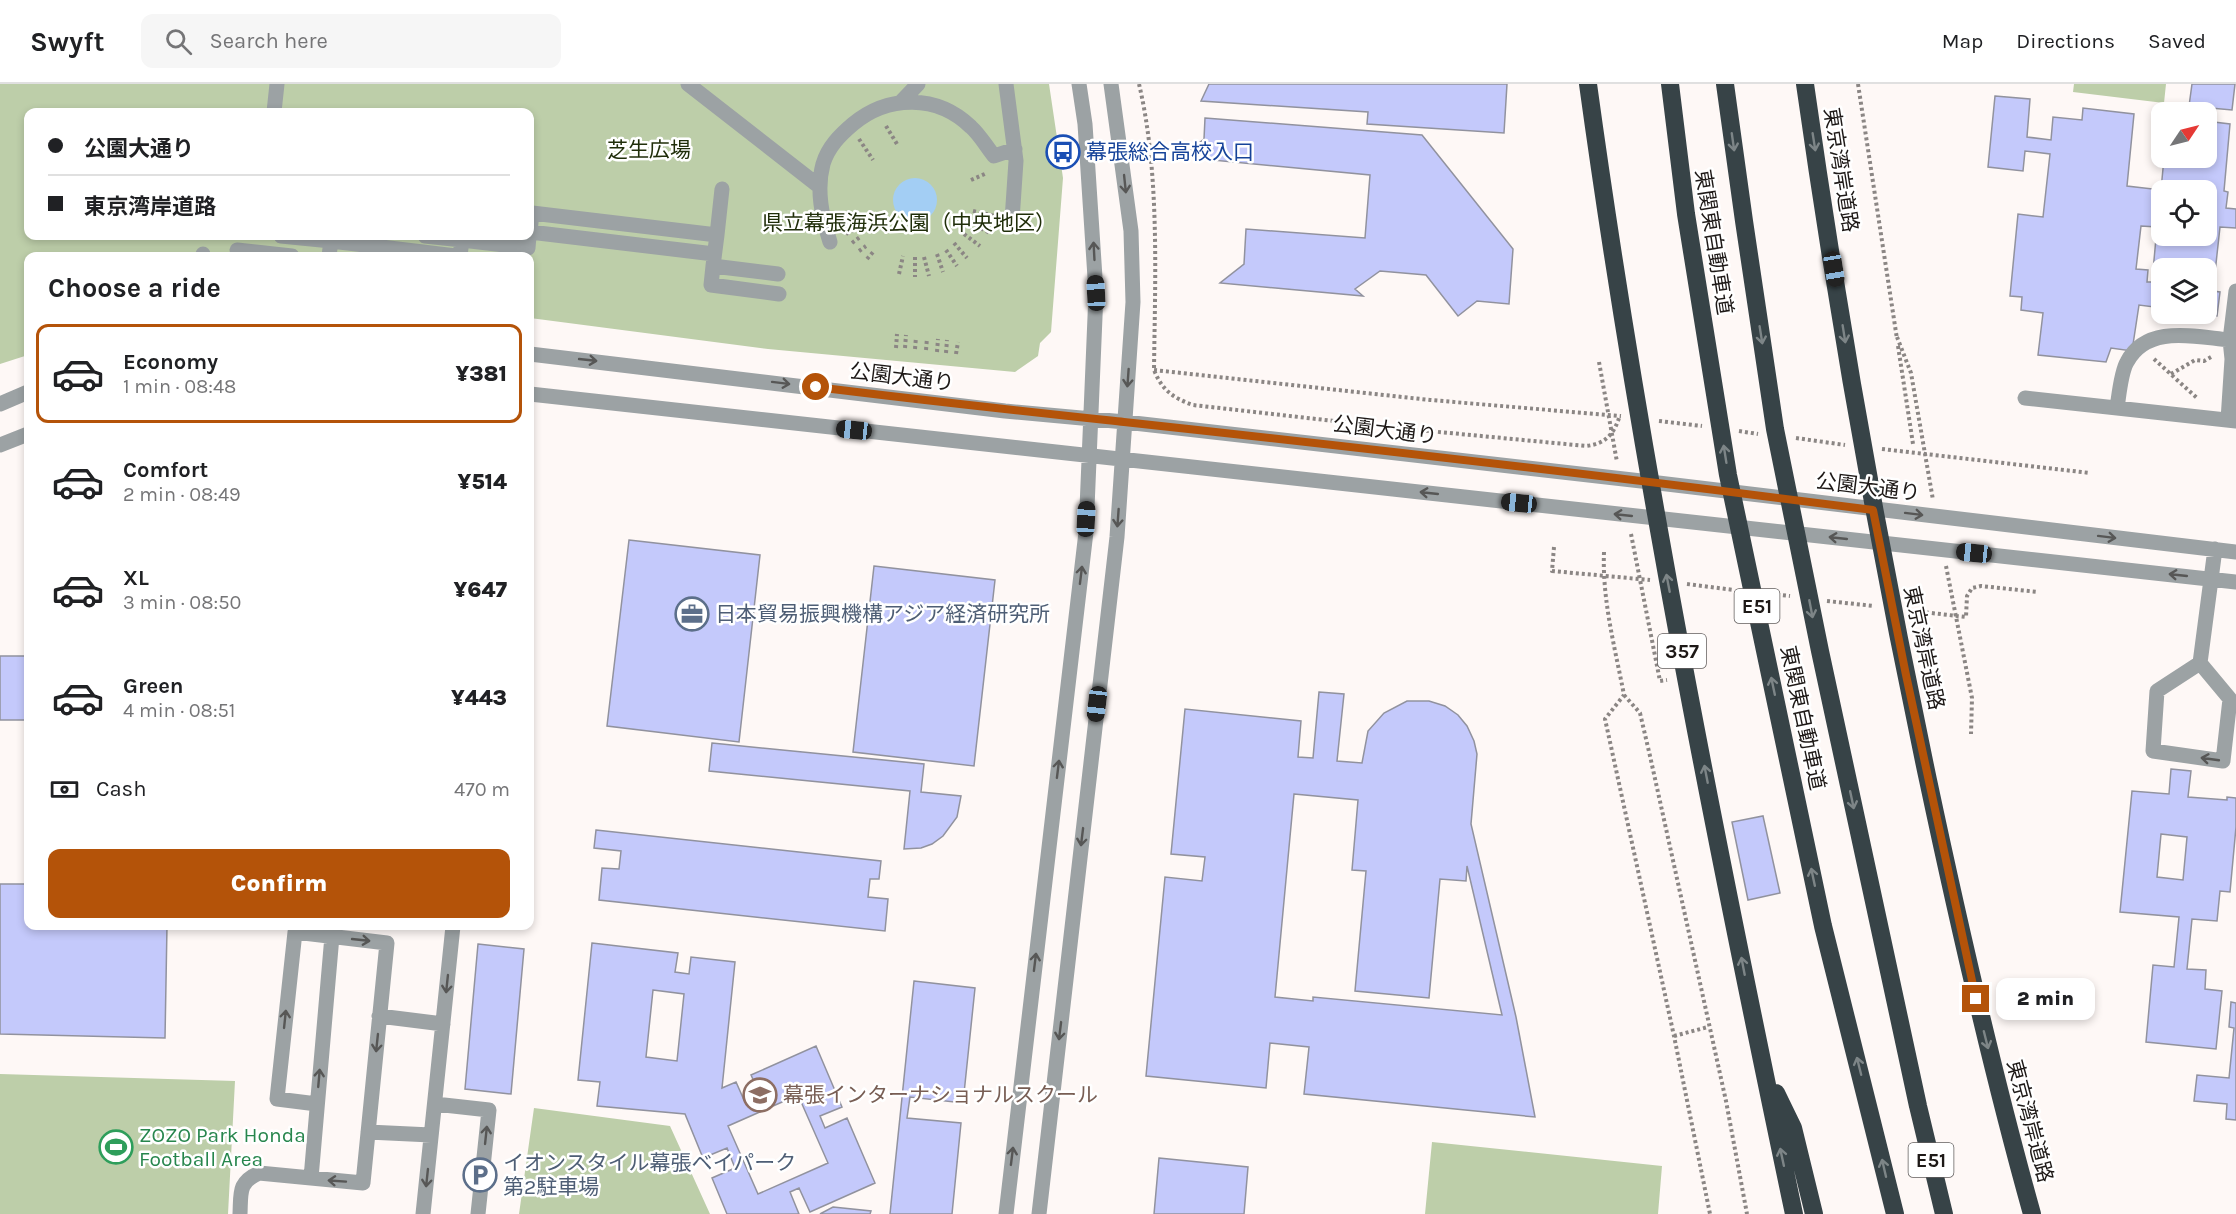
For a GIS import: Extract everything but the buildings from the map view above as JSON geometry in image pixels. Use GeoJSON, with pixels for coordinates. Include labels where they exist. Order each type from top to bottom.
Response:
{"type":"FeatureCollection","features":[{"type":"Feature","properties":{"kind":"highway","name":"357"},"geometry":{"type":"LineString","coordinates":[[1588,84],[1606,217],[1656,518],[1794,1214]]}},
{"type":"Feature","properties":{"kind":"highway","name":"東関東自動車道"},"geometry":{"type":"LineString","coordinates":[[1670,84],[1686,214],[1728,475],[1823,926],[1895,1214]]}},
{"type":"Feature","properties":{"kind":"highway","name":"東関東自動車道"},"geometry":{"type":"LineString","coordinates":[[1725,84],[1775,429],[1822,662],[1918,1106],[1944,1214]]}},
{"type":"Feature","properties":{"kind":"highway","name":"東京湾岸道路"},"geometry":{"type":"LineString","coordinates":[[1805,84],[1879,542],[1976,999],[2003,1112],[2032,1214]]}},
{"type":"Feature","properties":{"kind":"highway"},"geometry":{"type":"LineString","coordinates":[[1763,1065],[1793,1128],[1814,1214]]}},
{"type":"Feature","properties":{"kind":"street"},"geometry":{"type":"LineString","coordinates":[[274,108],[277,84]]}},
{"type":"Feature","properties":{"kind":"street"},"geometry":{"type":"LineString","coordinates":[[688,84],[820,187]]}},
{"type":"Feature","properties":{"kind":"street"},"geometry":{"type":"LineString","coordinates":[[900,103],[918,84]]}},
{"type":"Feature","properties":{"kind":"street"},"geometry":{"type":"LineString","coordinates":[[1006,84],[1015,149],[1016,187],[1012,220]]}},
{"type":"Feature","properties":{"kind":"street"},"geometry":{"type":"LineString","coordinates":[[1006,1214],[1086,532],[1096,293],[1085,124],[1079,84]]}},
{"type":"Feature","properties":{"kind":"street"},"geometry":{"type":"LineString","coordinates":[[1039,1214],[1117,537],[1133,302],[1131,231],[1112,84]]}},
{"type":"Feature","properties":{"kind":"street"},"geometry":{"type":"LineString","coordinates":[[830,242],[823,215],[820,187],[824,163],[832,145],[861,117],[894,103],[928,104],[957,117],[970,126],[994,156],[1015,149]]}},
{"type":"Feature","properties":{"kind":"street"},"geometry":{"type":"LineString","coordinates":[[722,189],[711,285],[779,294]]}},
{"type":"Feature","properties":{"kind":"street"},"geometry":{"type":"LineString","coordinates":[[534,213],[717,235]]}},
{"type":"Feature","properties":{"kind":"street"},"geometry":{"type":"LineString","coordinates":[[586,238],[588,219]]}},
{"type":"Feature","properties":{"kind":"street"},"geometry":{"type":"LineString","coordinates":[[627,243],[629,224]]}},
{"type":"Feature","properties":{"kind":"street"},"geometry":{"type":"LineString","coordinates":[[534,234],[627,243],[778,274]]}},
{"type":"Feature","properties":{"kind":"street"},"geometry":{"type":"LineString","coordinates":[[306,240],[330,244],[399,242],[441,252]]}},
{"type":"Feature","properties":{"kind":"street"},"geometry":{"type":"LineString","coordinates":[[476,240],[528,248],[529,240]]}},
{"type":"Feature","properties":{"kind":"street"},"geometry":{"type":"LineString","coordinates":[[237,250],[253,252]]}},
{"type":"Feature","properties":{"kind":"street"},"geometry":{"type":"LineString","coordinates":[[2025,398],[2228,420],[2232,359],[2230,340],[2236,291]]}},
{"type":"Feature","properties":{"kind":"street"},"geometry":{"type":"LineString","coordinates":[[2117,408],[2126,362],[2145,341],[2161,335],[2230,340]]}},
{"type":"Feature","properties":{"kind":"street","name":"公園大通り"},"geometry":{"type":"LineString","coordinates":[[534,354],[993,409],[1650,482],[2236,552]]}},
{"type":"Feature","properties":{"kind":"street"},"geometry":{"type":"LineString","coordinates":[[0,404],[24,394]]}},
{"type":"Feature","properties":{"kind":"street"},"geometry":{"type":"LineString","coordinates":[[534,394],[2236,582]]}},
{"type":"Feature","properties":{"kind":"street"},"geometry":{"type":"LineString","coordinates":[[0,446],[24,436]]}},
{"type":"Feature","properties":{"kind":"street"},"geometry":{"type":"LineString","coordinates":[[2200,663],[2157,691],[2153,751],[2223,761],[2230,699],[2200,663],[2215,549]]}},
{"type":"Feature","properties":{"kind":"street"},"geometry":{"type":"LineString","coordinates":[[423,1214],[453,930]]}},
{"type":"Feature","properties":{"kind":"street"},"geometry":{"type":"LineString","coordinates":[[240,1214],[242,1186],[249,1178],[259,1173],[363,1183],[387,943],[295,932],[277,1099],[317,1104]]}},
{"type":"Feature","properties":{"kind":"street"},"geometry":{"type":"LineString","coordinates":[[311,1179],[332,936]]}},
{"type":"Feature","properties":{"kind":"street"},"geometry":{"type":"LineString","coordinates":[[379,1016],[443,1024]]}},
{"type":"Feature","properties":{"kind":"street"},"geometry":{"type":"LineString","coordinates":[[435,1104],[489,1110],[478,1214]]}},
{"type":"Feature","properties":{"kind":"street"},"geometry":{"type":"LineString","coordinates":[[368,1132],[431,1135]]}},
{"type":"Feature","properties":{"kind":"path"},"geometry":{"type":"LineString","coordinates":[[1139,84],[1151,163],[1155,264],[1154,370],[1160,384],[1169,393],[1193,405],[1586,446],[1598,445],[1608,439],[1619,418],[1618,408]]}},
{"type":"Feature","properties":{"kind":"path"},"geometry":{"type":"LineString","coordinates":[[1858,84],[1913,444]]}},
{"type":"Feature","properties":{"kind":"path"},"geometry":{"type":"LineString","coordinates":[[973,211],[995,216]]}},
{"type":"Feature","properties":{"kind":"path"},"geometry":{"type":"LineString","coordinates":[[970,223],[990,232]]}},
{"type":"Feature","properties":{"kind":"path"},"geometry":{"type":"LineString","coordinates":[[846,234],[855,229]]}},
{"type":"Feature","properties":{"kind":"path"},"geometry":{"type":"LineString","coordinates":[[964,234],[980,246]]}},
{"type":"Feature","properties":{"kind":"path"},"geometry":{"type":"LineString","coordinates":[[852,243],[860,237]]}},
{"type":"Feature","properties":{"kind":"path"},"geometry":{"type":"LineString","coordinates":[[954,243],[967,258]]}},
{"type":"Feature","properties":{"kind":"path"},"geometry":{"type":"LineString","coordinates":[[859,251],[866,246]]}},
{"type":"Feature","properties":{"kind":"path"},"geometry":{"type":"LineString","coordinates":[[946,250],[957,266]]}},
{"type":"Feature","properties":{"kind":"path"},"geometry":{"type":"LineString","coordinates":[[867,259],[874,251]]}},
{"type":"Feature","properties":{"kind":"path"},"geometry":{"type":"LineString","coordinates":[[936,254],[943,272]]}},
{"type":"Feature","properties":{"kind":"path"},"geometry":{"type":"LineString","coordinates":[[899,274],[903,256]]}},
{"type":"Feature","properties":{"kind":"path"},"geometry":{"type":"LineString","coordinates":[[915,257],[915,277]]}},
{"type":"Feature","properties":{"kind":"path"},"geometry":{"type":"LineString","coordinates":[[924,257],[929,276]]}},
{"type":"Feature","properties":{"kind":"path"},"geometry":{"type":"LineString","coordinates":[[896,348],[897,334]]}},
{"type":"Feature","properties":{"kind":"path"},"geometry":{"type":"LineString","coordinates":[[905,348],[906,335]]}},
{"type":"Feature","properties":{"kind":"path"},"geometry":{"type":"LineString","coordinates":[[915,349],[916,336]]}},
{"type":"Feature","properties":{"kind":"path"},"geometry":{"type":"LineString","coordinates":[[926,350],[927,338]]}},
{"type":"Feature","properties":{"kind":"path"},"geometry":{"type":"LineString","coordinates":[[1897,338],[1911,373],[1924,455],[2090,473]]}},
{"type":"Feature","properties":{"kind":"path"},"geometry":{"type":"LineString","coordinates":[[937,352],[938,339]]}},
{"type":"Feature","properties":{"kind":"path"},"geometry":{"type":"LineString","coordinates":[[946,353],[947,340]]}},
{"type":"Feature","properties":{"kind":"path"},"geometry":{"type":"LineString","coordinates":[[956,354],[958,342]]}},
{"type":"Feature","properties":{"kind":"path"},"geometry":{"type":"LineString","coordinates":[[2141,346],[2171,374],[2228,420]]}},
{"type":"Feature","properties":{"kind":"path"},"geometry":{"type":"LineString","coordinates":[[2171,374],[2194,360],[2204,361],[2213,356]]}},
{"type":"Feature","properties":{"kind":"path"},"geometry":{"type":"LineString","coordinates":[[1154,370],[1430,400],[1608,414],[1599,362]]}},
{"type":"Feature","properties":{"kind":"path"},"geometry":{"type":"LineString","coordinates":[[1554,546],[1552,571],[1640,579],[1660,681],[1668,680]]}},
{"type":"Feature","properties":{"kind":"path"},"geometry":{"type":"LineString","coordinates":[[1604,552],[1603,570],[1608,613],[1624,695],[1640,713],[1693,951],[1747,1214]]}},
{"type":"Feature","properties":{"kind":"path"},"geometry":{"type":"LineString","coordinates":[[1966,617],[1967,596],[1972,588],[1981,586],[2038,592]]}},
{"type":"Feature","properties":{"kind":"path"},"geometry":{"type":"LineString","coordinates":[[1955,616],[1972,698],[1971,734]]}},
{"type":"Feature","properties":{"kind":"path"},"geometry":{"type":"LineString","coordinates":[[1624,695],[1605,719],[1710,1214]]}},
{"type":"Feature","properties":{"kind":"path"},"geometry":{"type":"LineString","coordinates":[[1674,1036],[1708,1027]]}},
{"type":"Feature","properties":{"kind":"green space","name":"県立幕張海浜公園（中央地区）"},"geometry":{"type":"Polygon","coordinates":[[[0,84],[1049,84],[1063,178],[1051,332],[1040,343],[1038,356],[1015,372],[768,349],[534,319],[534,252],[24,252],[24,356],[0,364],[0,84]]]}},
{"type":"Feature","properties":{"kind":"green space"},"geometry":{"type":"Polygon","coordinates":[[[2074,84],[2166,84],[2164,102],[2073,92],[2074,84]]]}},
{"type":"Feature","properties":{"kind":"green space","name":"ZOZO Park Honda Football Area"},"geometry":{"type":"Polygon","coordinates":[[[0,1074],[235,1081],[228,1214],[0,1214],[0,1074]]]}},
{"type":"Feature","properties":{"kind":"green space"},"geometry":{"type":"Polygon","coordinates":[[[534,1108],[670,1126],[710,1214],[519,1214],[534,1108]]]}},
{"type":"Feature","properties":{"kind":"green space"},"geometry":{"type":"Polygon","coordinates":[[[1432,1142],[1662,1166],[1658,1214],[1425,1214],[1432,1142]]]}},
{"type":"Feature","properties":{"kind":"water"},"geometry":{"type":"Polygon","coordinates":[[[915,178],[931,184],[937,200],[931,216],[915,222],[899,216],[893,200],[899,184],[915,178]]]}},
{"type":"Feature","properties":{"kind":"place","name":"幕張総合高校入口"},"geometry":{"type":"Point","coordinates":[1063,152]}},
{"type":"Feature","properties":{"kind":"place","name":"日本貿易振興機構アジア経済研究所"},"geometry":{"type":"Point","coordinates":[692,614]}},
{"type":"Feature","properties":{"kind":"place","name":"幕張インターナショナルスクール"},"geometry":{"type":"Point","coordinates":[760,1095]}},
{"type":"Feature","properties":{"kind":"place","name":"ZOZO Park Honda Football Area"},"geometry":{"type":"Point","coordinates":[116,1147]}},
{"type":"Feature","properties":{"kind":"place","name":"イオンスタイル幕張ベイパーク 第2駐車場"},"geometry":{"type":"Point","coordinates":[480,1175]}},
{"type":"Feature","properties":{"kind":"route"},"geometry":{"type":"LineString","coordinates":[[816,387],[1005,411],[1125,422],[1650,482],[1873,510],[1976,999]]}},
{"type":"Feature","properties":{"kind":"park label","name":"芝生広場"},"geometry":{"type":"Point","coordinates":[649,150]}}]}
